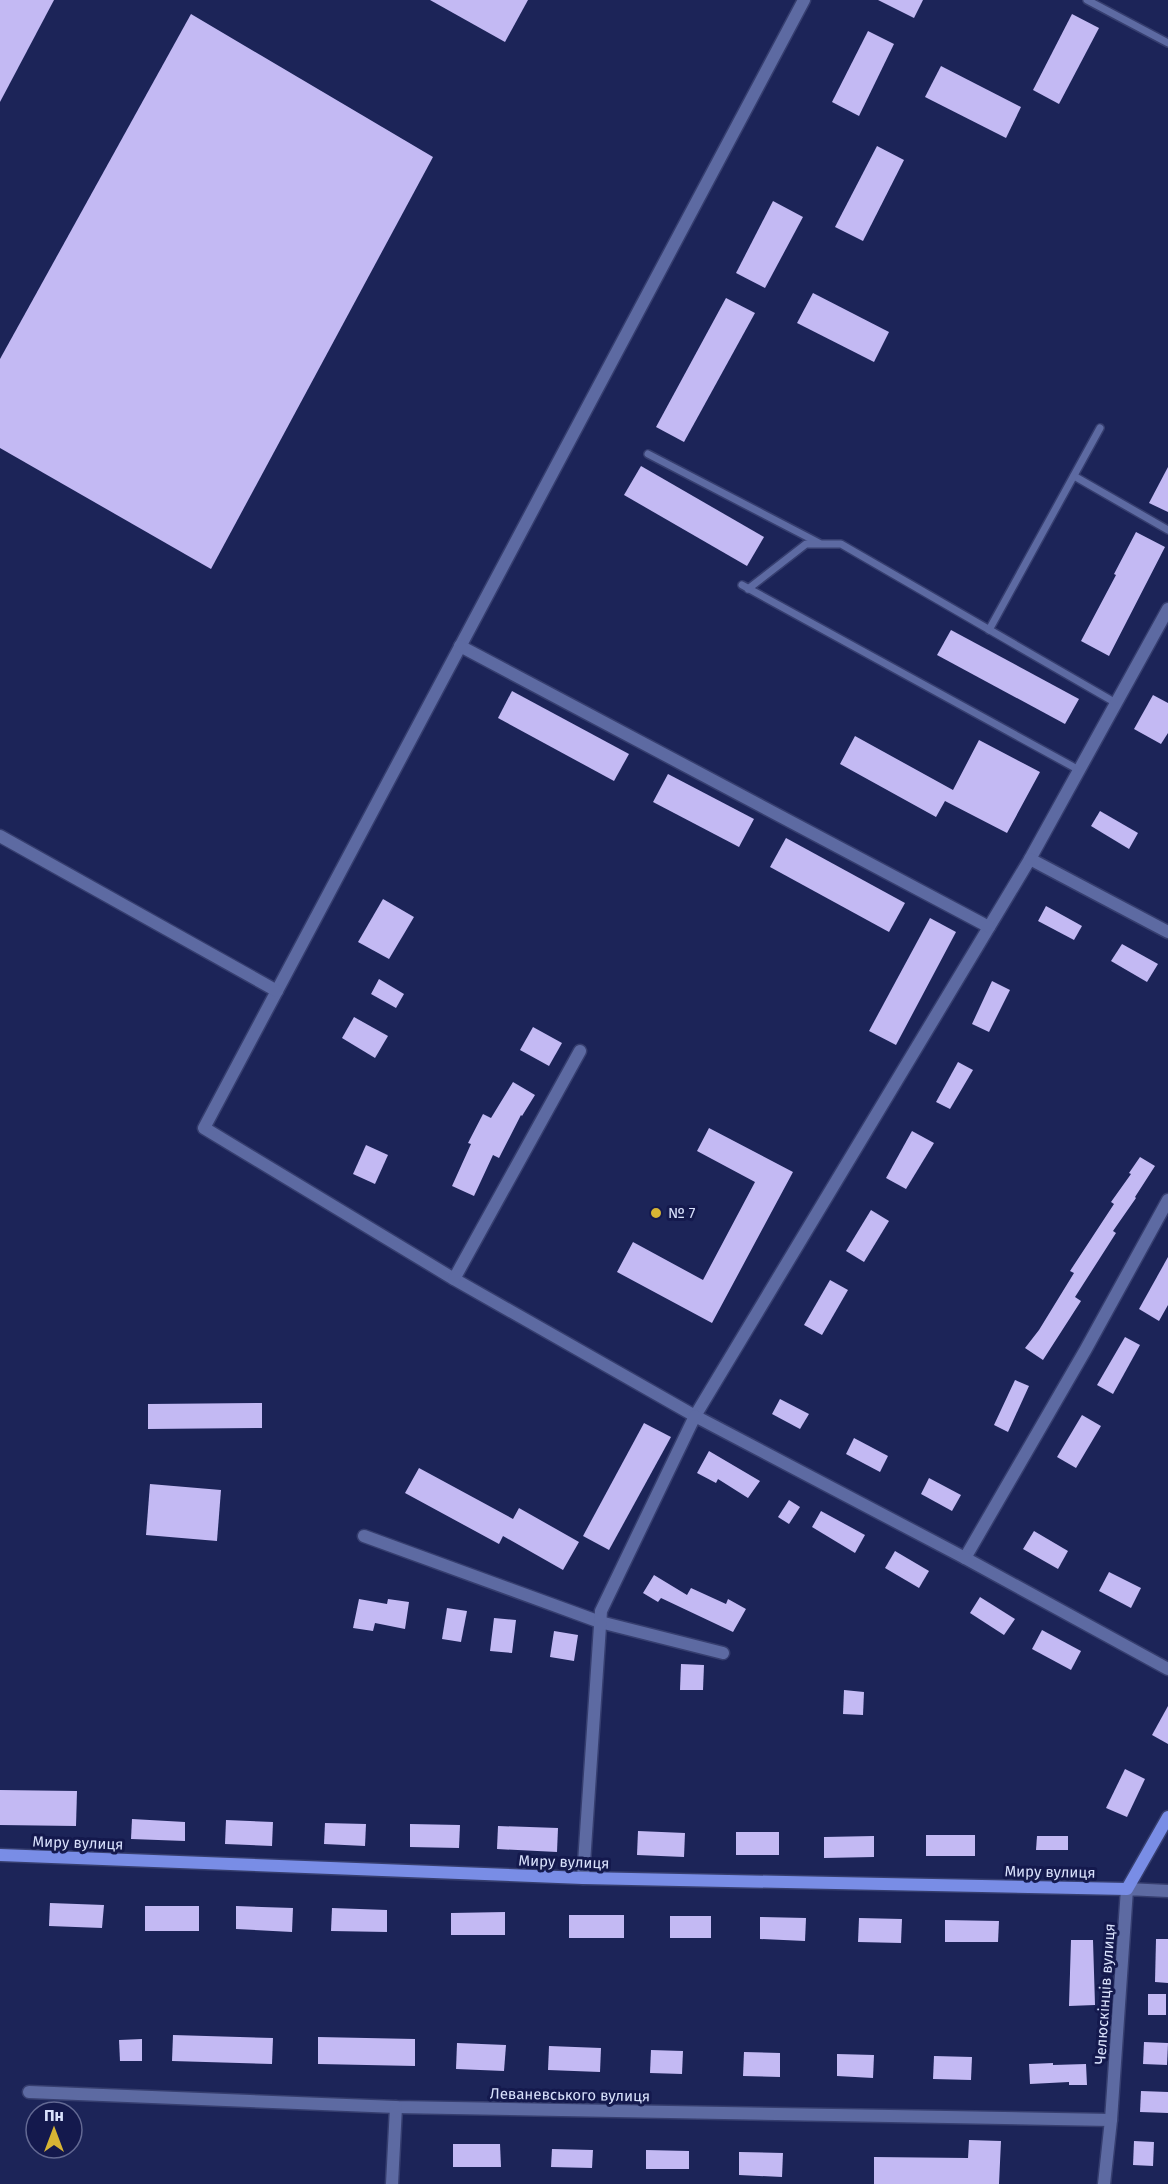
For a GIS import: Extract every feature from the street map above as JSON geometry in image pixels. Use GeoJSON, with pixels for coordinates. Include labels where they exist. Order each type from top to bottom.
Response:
{"type":"FeatureCollection","features":[{"type":"Feature","properties":{"kind":"main road","name":"Челюскінців вулиця"},"geometry":{"type":"LineString","coordinates":[[1127,1889],[1168,1817]]}},
{"type":"Feature","properties":{"kind":"main road","name":"Миру вулиця"},"geometry":{"type":"LineString","coordinates":[[0,1855],[583,1878],[1127,1889]]}},
{"type":"Feature","properties":{"kind":"street"},"geometry":{"type":"LineString","coordinates":[[804,0],[204,1128],[454,1279],[695,1416],[964,1558],[1168,1670]]}},
{"type":"Feature","properties":{"kind":"street"},"geometry":{"type":"LineString","coordinates":[[583,1878],[602,1611],[695,1416],[1030,859],[1168,609]]}},
{"type":"Feature","properties":{"kind":"street"},"geometry":{"type":"LineString","coordinates":[[460,646],[989,927]]}},
{"type":"Feature","properties":{"kind":"street"},"geometry":{"type":"LineString","coordinates":[[0,836],[277,991]]}},
{"type":"Feature","properties":{"kind":"street"},"geometry":{"type":"LineString","coordinates":[[1030,859],[1168,932]]}},
{"type":"Feature","properties":{"kind":"street"},"geometry":{"type":"LineString","coordinates":[[454,1279],[580,1051]]}},
{"type":"Feature","properties":{"kind":"street"},"geometry":{"type":"LineString","coordinates":[[964,1558],[1086,1349],[1168,1200]]}},
{"type":"Feature","properties":{"kind":"street"},"geometry":{"type":"LineString","coordinates":[[364,1536],[600,1622],[723,1653]]}},
{"type":"Feature","properties":{"kind":"street"},"geometry":{"type":"LineString","coordinates":[[1127,1889],[1168,1891]]}},
{"type":"Feature","properties":{"kind":"street","name":"Челюскінців вулиця"},"geometry":{"type":"LineString","coordinates":[[1104,2184],[1111,2120],[1127,1889]]}},
{"type":"Feature","properties":{"kind":"street","name":"Леваневського вулиця"},"geometry":{"type":"LineString","coordinates":[[29,2092],[396,2108],[1111,2120]]}},
{"type":"Feature","properties":{"kind":"street"},"geometry":{"type":"LineString","coordinates":[[392,2184],[396,2108]]}},
{"type":"Feature","properties":{"kind":"lane"},"geometry":{"type":"LineString","coordinates":[[1087,0],[1168,43]]}},
{"type":"Feature","properties":{"kind":"lane"},"geometry":{"type":"LineString","coordinates":[[989,630],[1100,428]]}},
{"type":"Feature","properties":{"kind":"lane"},"geometry":{"type":"LineString","coordinates":[[648,454],[820,544]]}},
{"type":"Feature","properties":{"kind":"lane"},"geometry":{"type":"LineString","coordinates":[[1074,476],[1168,530]]}},
{"type":"Feature","properties":{"kind":"lane"},"geometry":{"type":"LineString","coordinates":[[1079,770],[745,587],[806,544],[841,544],[1116,703]]}},
{"type":"Feature","properties":{"kind":"building"},"geometry":{"type":"Polygon","coordinates":[[[0,0],[54,0],[0,102],[0,0]]]}},
{"type":"Feature","properties":{"kind":"building"},"geometry":{"type":"Polygon","coordinates":[[[430,0],[528,0],[505,42],[430,0]]]}},
{"type":"Feature","properties":{"kind":"building"},"geometry":{"type":"Polygon","coordinates":[[[878,0],[923,0],[914,18],[878,0]]]}},
{"type":"Feature","properties":{"kind":"building"},"geometry":{"type":"Polygon","coordinates":[[[191,14],[433,157],[211,569],[0,448],[0,359],[191,14]]]}},
{"type":"Feature","properties":{"kind":"building"},"geometry":{"type":"Polygon","coordinates":[[[1072,14],[1099,28],[1059,104],[1033,90],[1072,14]]]}},
{"type":"Feature","properties":{"kind":"building"},"geometry":{"type":"Polygon","coordinates":[[[868,31],[894,44],[859,116],[832,102],[868,31]]]}},
{"type":"Feature","properties":{"kind":"building"},"geometry":{"type":"Polygon","coordinates":[[[941,66],[1021,107],[1006,138],[925,97],[941,66]]]}},
{"type":"Feature","properties":{"kind":"building"},"geometry":{"type":"Polygon","coordinates":[[[877,146],[904,160],[863,241],[835,227],[877,146]]]}},
{"type":"Feature","properties":{"kind":"building"},"geometry":{"type":"Polygon","coordinates":[[[773,201],[803,217],[765,288],[736,273],[773,201]]]}},
{"type":"Feature","properties":{"kind":"building"},"geometry":{"type":"Polygon","coordinates":[[[813,293],[889,332],[874,362],[797,323],[813,293]]]}},
{"type":"Feature","properties":{"kind":"building"},"geometry":{"type":"Polygon","coordinates":[[[726,298],[755,313],[684,442],[656,427],[726,298]]]}},
{"type":"Feature","properties":{"kind":"building"},"geometry":{"type":"Polygon","coordinates":[[[641,466],[764,537],[747,566],[624,495],[641,466]]]}},
{"type":"Feature","properties":{"kind":"building"},"geometry":{"type":"Polygon","coordinates":[[[1168,467],[1168,512],[1149,503],[1168,467]]]}},
{"type":"Feature","properties":{"kind":"building"},"geometry":{"type":"Polygon","coordinates":[[[1136,532],[1165,547],[1109,656],[1081,641],[1136,532]]]}},
{"type":"Feature","properties":{"kind":"building"},"geometry":{"type":"Polygon","coordinates":[[[951,630],[1079,699],[1065,724],[937,655],[951,630]]]}},
{"type":"Feature","properties":{"kind":"building"},"geometry":{"type":"Polygon","coordinates":[[[512,691],[629,754],[614,781],[498,718],[512,691]]]}},
{"type":"Feature","properties":{"kind":"building"},"geometry":{"type":"Polygon","coordinates":[[[1153,695],[1168,703],[1168,733],[1161,744],[1134,729],[1153,695]]]}},
{"type":"Feature","properties":{"kind":"building"},"geometry":{"type":"Polygon","coordinates":[[[855,736],[953,790],[979,740],[1040,772],[1007,833],[945,801],[936,817],[840,764],[855,736]]]}},
{"type":"Feature","properties":{"kind":"building"},"geometry":{"type":"Polygon","coordinates":[[[668,774],[754,819],[739,847],[653,802],[668,774]]]}},
{"type":"Feature","properties":{"kind":"building"},"geometry":{"type":"Polygon","coordinates":[[[1100,811],[1138,833],[1129,849],[1091,826],[1100,811]]]}},
{"type":"Feature","properties":{"kind":"building"},"geometry":{"type":"Polygon","coordinates":[[[786,838],[905,903],[889,932],[770,867],[786,838]]]}},
{"type":"Feature","properties":{"kind":"building"},"geometry":{"type":"Polygon","coordinates":[[[383,899],[414,917],[389,959],[358,942],[383,899]]]}},
{"type":"Feature","properties":{"kind":"building"},"geometry":{"type":"Polygon","coordinates":[[[1046,906],[1082,926],[1074,940],[1038,921],[1046,906]]]}},
{"type":"Feature","properties":{"kind":"building"},"geometry":{"type":"Polygon","coordinates":[[[930,918],[956,932],[896,1045],[869,1031],[930,918]]]}},
{"type":"Feature","properties":{"kind":"building"},"geometry":{"type":"Polygon","coordinates":[[[1122,944],[1158,964],[1147,982],[1111,961],[1122,944]]]}},
{"type":"Feature","properties":{"kind":"building"},"geometry":{"type":"Polygon","coordinates":[[[379,979],[404,994],[396,1008],[371,994],[379,979]]]}},
{"type":"Feature","properties":{"kind":"building"},"geometry":{"type":"Polygon","coordinates":[[[992,981],[1010,990],[989,1032],[972,1024],[992,981]]]}},
{"type":"Feature","properties":{"kind":"building"},"geometry":{"type":"Polygon","coordinates":[[[354,1017],[388,1036],[375,1058],[342,1038],[354,1017]]]}},
{"type":"Feature","properties":{"kind":"building"},"geometry":{"type":"Polygon","coordinates":[[[533,1027],[562,1043],[549,1066],[520,1050],[533,1027]]]}},
{"type":"Feature","properties":{"kind":"building"},"geometry":{"type":"Polygon","coordinates":[[[958,1062],[973,1070],[950,1109],[936,1102],[958,1062]]]}},
{"type":"Feature","properties":{"kind":"building"},"geometry":{"type":"Polygon","coordinates":[[[513,1082],[535,1095],[521,1115],[499,1158],[493,1155],[474,1196],[452,1186],[471,1144],[468,1143],[483,1114],[491,1118],[513,1082]]]}},
{"type":"Feature","properties":{"kind":"building"},"geometry":{"type":"Polygon","coordinates":[[[709,1128],[793,1172],[712,1323],[617,1272],[633,1242],[703,1280],[755,1182],[697,1151],[709,1128]]]}},
{"type":"Feature","properties":{"kind":"building"},"geometry":{"type":"Polygon","coordinates":[[[912,1131],[934,1143],[906,1189],[886,1178],[912,1131]]]}},
{"type":"Feature","properties":{"kind":"building"},"geometry":{"type":"Polygon","coordinates":[[[366,1145],[388,1155],[375,1184],[353,1174],[366,1145]]]}},
{"type":"Feature","properties":{"kind":"building"},"geometry":{"type":"Polygon","coordinates":[[[1140,1157],[1155,1166],[1113,1231],[1116,1233],[1075,1297],[1081,1301],[1043,1360],[1025,1348],[1039,1330],[1074,1273],[1070,1271],[1114,1204],[1111,1202],[1140,1157]]]}},
{"type":"Feature","properties":{"kind":"building"},"geometry":{"type":"Polygon","coordinates":[[[871,1210],[889,1221],[864,1262],[846,1251],[871,1210]]]}},
{"type":"Feature","properties":{"kind":"building"},"geometry":{"type":"Polygon","coordinates":[[[1168,1257],[1168,1305],[1159,1321],[1139,1309],[1168,1257]]]}},
{"type":"Feature","properties":{"kind":"building"},"geometry":{"type":"Polygon","coordinates":[[[830,1280],[848,1290],[822,1335],[804,1325],[830,1280]]]}},
{"type":"Feature","properties":{"kind":"building"},"geometry":{"type":"Polygon","coordinates":[[[1125,1337],[1140,1345],[1113,1394],[1097,1385],[1125,1337]]]}},
{"type":"Feature","properties":{"kind":"building"},"geometry":{"type":"Polygon","coordinates":[[[1015,1380],[1029,1386],[1008,1432],[994,1425],[1015,1380]]]}},
{"type":"Feature","properties":{"kind":"building"},"geometry":{"type":"Polygon","coordinates":[[[780,1399],[809,1414],[800,1429],[772,1414],[780,1399]]]}},
{"type":"Feature","properties":{"kind":"building"},"geometry":{"type":"Polygon","coordinates":[[[262,1403],[262,1428],[148,1429],[148,1404],[262,1403]]]}},
{"type":"Feature","properties":{"kind":"building"},"geometry":{"type":"Polygon","coordinates":[[[1082,1415],[1101,1426],[1076,1468],[1057,1457],[1082,1415]]]}},
{"type":"Feature","properties":{"kind":"building"},"geometry":{"type":"Polygon","coordinates":[[[644,1423],[671,1437],[609,1550],[583,1536],[644,1423]]]}},
{"type":"Feature","properties":{"kind":"building"},"geometry":{"type":"Polygon","coordinates":[[[854,1438],[888,1456],[880,1472],[846,1454],[854,1438]]]}},
{"type":"Feature","properties":{"kind":"building"},"geometry":{"type":"Polygon","coordinates":[[[709,1451],[760,1481],[748,1498],[718,1479],[716,1483],[697,1473],[709,1451]]]}},
{"type":"Feature","properties":{"kind":"building"},"geometry":{"type":"Polygon","coordinates":[[[419,1468],[513,1519],[519,1508],[579,1542],[563,1570],[503,1536],[499,1544],[405,1493],[419,1468]]]}},
{"type":"Feature","properties":{"kind":"building"},"geometry":{"type":"Polygon","coordinates":[[[929,1478],[961,1495],[952,1511],[921,1494],[929,1478]]]}},
{"type":"Feature","properties":{"kind":"building"},"geometry":{"type":"Polygon","coordinates":[[[150,1484],[221,1490],[217,1541],[146,1535],[150,1484]]]}},
{"type":"Feature","properties":{"kind":"building"},"geometry":{"type":"Polygon","coordinates":[[[789,1500],[800,1507],[789,1524],[778,1517],[789,1500]]]}},
{"type":"Feature","properties":{"kind":"building"},"geometry":{"type":"Polygon","coordinates":[[[821,1511],[865,1535],[855,1553],[812,1527],[821,1511]]]}},
{"type":"Feature","properties":{"kind":"building"},"geometry":{"type":"Polygon","coordinates":[[[1034,1531],[1068,1551],[1058,1569],[1023,1549],[1034,1531]]]}},
{"type":"Feature","properties":{"kind":"building"},"geometry":{"type":"Polygon","coordinates":[[[895,1551],[929,1571],[919,1588],[885,1568],[895,1551]]]}},
{"type":"Feature","properties":{"kind":"building"},"geometry":{"type":"Polygon","coordinates":[[[1109,1572],[1141,1588],[1131,1608],[1099,1591],[1109,1572]]]}},
{"type":"Feature","properties":{"kind":"building"},"geometry":{"type":"Polygon","coordinates":[[[654,1575],[687,1595],[691,1588],[726,1604],[728,1599],[746,1609],[733,1632],[661,1598],[658,1602],[643,1593],[654,1575]]]}},
{"type":"Feature","properties":{"kind":"building"},"geometry":{"type":"Polygon","coordinates":[[[980,1597],[1015,1619],[1004,1635],[970,1613],[980,1597]]]}},
{"type":"Feature","properties":{"kind":"building"},"geometry":{"type":"Polygon","coordinates":[[[359,1599],[387,1604],[388,1599],[409,1602],[405,1629],[375,1623],[373,1631],[353,1628],[359,1599]]]}},
{"type":"Feature","properties":{"kind":"building"},"geometry":{"type":"Polygon","coordinates":[[[447,1608],[467,1611],[461,1642],[442,1639],[447,1608]]]}},
{"type":"Feature","properties":{"kind":"building"},"geometry":{"type":"Polygon","coordinates":[[[494,1618],[516,1620],[512,1653],[490,1651],[494,1618]]]}},
{"type":"Feature","properties":{"kind":"building"},"geometry":{"type":"Polygon","coordinates":[[[1042,1630],[1081,1651],[1071,1670],[1032,1649],[1042,1630]]]}},
{"type":"Feature","properties":{"kind":"building"},"geometry":{"type":"Polygon","coordinates":[[[554,1631],[578,1635],[574,1661],[550,1657],[554,1631]]]}},
{"type":"Feature","properties":{"kind":"building"},"geometry":{"type":"Polygon","coordinates":[[[681,1664],[704,1665],[703,1690],[680,1690],[681,1664]]]}},
{"type":"Feature","properties":{"kind":"building"},"geometry":{"type":"Polygon","coordinates":[[[844,1690],[864,1692],[863,1715],[843,1714],[844,1690]]]}},
{"type":"Feature","properties":{"kind":"building"},"geometry":{"type":"Polygon","coordinates":[[[1168,1706],[1168,1744],[1152,1735],[1168,1706]]]}},
{"type":"Feature","properties":{"kind":"building"},"geometry":{"type":"Polygon","coordinates":[[[1125,1769],[1145,1779],[1127,1817],[1106,1808],[1125,1769]]]}},
{"type":"Feature","properties":{"kind":"building"},"geometry":{"type":"Polygon","coordinates":[[[0,1790],[77,1791],[76,1826],[0,1825],[0,1790]]]}},
{"type":"Feature","properties":{"kind":"building"},"geometry":{"type":"Polygon","coordinates":[[[132,1819],[185,1822],[185,1841],[131,1839],[132,1819]]]}},
{"type":"Feature","properties":{"kind":"building"},"geometry":{"type":"Polygon","coordinates":[[[226,1820],[273,1822],[272,1846],[225,1844],[226,1820]]]}},
{"type":"Feature","properties":{"kind":"building"},"geometry":{"type":"Polygon","coordinates":[[[325,1823],[366,1824],[365,1846],[324,1844],[325,1823]]]}},
{"type":"Feature","properties":{"kind":"building"},"geometry":{"type":"Polygon","coordinates":[[[410,1824],[460,1825],[459,1848],[410,1847],[410,1824]]]}},
{"type":"Feature","properties":{"kind":"building"},"geometry":{"type":"Polygon","coordinates":[[[498,1826],[558,1828],[557,1852],[497,1849],[498,1826]]]}},
{"type":"Feature","properties":{"kind":"building"},"geometry":{"type":"Polygon","coordinates":[[[638,1831],[685,1833],[684,1857],[637,1855],[638,1831]]]}},
{"type":"Feature","properties":{"kind":"building"},"geometry":{"type":"Polygon","coordinates":[[[736,1832],[779,1832],[779,1855],[736,1855],[736,1832]]]}},
{"type":"Feature","properties":{"kind":"building"},"geometry":{"type":"Polygon","coordinates":[[[926,1835],[975,1835],[975,1856],[926,1856],[926,1835]]]}},
{"type":"Feature","properties":{"kind":"building"},"geometry":{"type":"Polygon","coordinates":[[[874,1836],[874,1857],[824,1858],[824,1837],[874,1836]]]}},
{"type":"Feature","properties":{"kind":"building"},"geometry":{"type":"Polygon","coordinates":[[[1037,1836],[1068,1836],[1068,1850],[1036,1850],[1037,1836]]]}},
{"type":"Feature","properties":{"kind":"building"},"geometry":{"type":"Polygon","coordinates":[[[50,1903],[104,1905],[102,1928],[49,1926],[50,1903]]]}},
{"type":"Feature","properties":{"kind":"building"},"geometry":{"type":"Polygon","coordinates":[[[145,1906],[199,1906],[199,1931],[145,1931],[145,1906]]]}},
{"type":"Feature","properties":{"kind":"building"},"geometry":{"type":"Polygon","coordinates":[[[236,1906],[293,1908],[292,1932],[236,1929],[236,1906]]]}},
{"type":"Feature","properties":{"kind":"building"},"geometry":{"type":"Polygon","coordinates":[[[332,1908],[387,1910],[387,1932],[331,1931],[332,1908]]]}},
{"type":"Feature","properties":{"kind":"building"},"geometry":{"type":"Polygon","coordinates":[[[505,1912],[505,1935],[451,1935],[451,1913],[505,1912]]]}},
{"type":"Feature","properties":{"kind":"building"},"geometry":{"type":"Polygon","coordinates":[[[569,1915],[624,1915],[624,1938],[569,1938],[569,1915]]]}},
{"type":"Feature","properties":{"kind":"building"},"geometry":{"type":"Polygon","coordinates":[[[670,1916],[711,1916],[711,1938],[670,1938],[670,1916]]]}},
{"type":"Feature","properties":{"kind":"building"},"geometry":{"type":"Polygon","coordinates":[[[760,1917],[806,1918],[805,1941],[760,1939],[760,1917]]]}},
{"type":"Feature","properties":{"kind":"building"},"geometry":{"type":"Polygon","coordinates":[[[859,1918],[902,1919],[901,1943],[858,1942],[859,1918]]]}},
{"type":"Feature","properties":{"kind":"building"},"geometry":{"type":"Polygon","coordinates":[[[945,1920],[999,1921],[998,1942],[945,1942],[945,1920]]]}},
{"type":"Feature","properties":{"kind":"building"},"geometry":{"type":"Polygon","coordinates":[[[1156,1939],[1168,1939],[1168,1983],[1155,1982],[1156,1939]]]}},
{"type":"Feature","properties":{"kind":"building"},"geometry":{"type":"Polygon","coordinates":[[[1071,1940],[1093,1940],[1095,2005],[1069,2006],[1071,1940]]]}},
{"type":"Feature","properties":{"kind":"building"},"geometry":{"type":"Polygon","coordinates":[[[1148,1994],[1166,1994],[1166,2015],[1148,2015],[1148,1994]]]}},
{"type":"Feature","properties":{"kind":"building"},"geometry":{"type":"Polygon","coordinates":[[[173,2035],[273,2038],[272,2064],[172,2061],[173,2035]]]}},
{"type":"Feature","properties":{"kind":"building"},"geometry":{"type":"Polygon","coordinates":[[[318,2037],[415,2039],[415,2066],[318,2064],[318,2037]]]}},
{"type":"Feature","properties":{"kind":"building"},"geometry":{"type":"Polygon","coordinates":[[[142,2039],[142,2061],[120,2061],[119,2040],[142,2039]]]}},
{"type":"Feature","properties":{"kind":"building"},"geometry":{"type":"Polygon","coordinates":[[[1144,2042],[1168,2043],[1167,2065],[1143,2064],[1144,2042]]]}},
{"type":"Feature","properties":{"kind":"building"},"geometry":{"type":"Polygon","coordinates":[[[457,2043],[506,2045],[504,2071],[456,2069],[457,2043]]]}},
{"type":"Feature","properties":{"kind":"building"},"geometry":{"type":"Polygon","coordinates":[[[549,2046],[601,2048],[600,2072],[548,2070],[549,2046]]]}},
{"type":"Feature","properties":{"kind":"building"},"geometry":{"type":"Polygon","coordinates":[[[651,2050],[683,2051],[682,2074],[650,2073],[651,2050]]]}},
{"type":"Feature","properties":{"kind":"building"},"geometry":{"type":"Polygon","coordinates":[[[744,2052],[780,2053],[780,2077],[743,2076],[744,2052]]]}},
{"type":"Feature","properties":{"kind":"building"},"geometry":{"type":"Polygon","coordinates":[[[837,2054],[874,2055],[873,2078],[837,2076],[837,2054]]]}},
{"type":"Feature","properties":{"kind":"building"},"geometry":{"type":"Polygon","coordinates":[[[934,2056],[972,2057],[971,2080],[933,2079],[934,2056]]]}},
{"type":"Feature","properties":{"kind":"building"},"geometry":{"type":"Polygon","coordinates":[[[1053,2063],[1053,2065],[1086,2064],[1087,2085],[1069,2085],[1069,2082],[1030,2084],[1029,2064],[1053,2063]]]}},
{"type":"Feature","properties":{"kind":"building"},"geometry":{"type":"Polygon","coordinates":[[[1141,2091],[1168,2092],[1168,2113],[1140,2112],[1141,2091]]]}},
{"type":"Feature","properties":{"kind":"building"},"geometry":{"type":"Polygon","coordinates":[[[969,2140],[1001,2141],[999,2184],[874,2184],[874,2157],[968,2158],[969,2140]]]}},
{"type":"Feature","properties":{"kind":"building"},"geometry":{"type":"Polygon","coordinates":[[[1134,2141],[1154,2142],[1153,2166],[1133,2165],[1134,2141]]]}},
{"type":"Feature","properties":{"kind":"building"},"geometry":{"type":"Polygon","coordinates":[[[453,2144],[500,2144],[501,2167],[453,2167],[453,2144]]]}},
{"type":"Feature","properties":{"kind":"building"},"geometry":{"type":"Polygon","coordinates":[[[552,2149],[593,2150],[592,2168],[551,2167],[552,2149]]]}},
{"type":"Feature","properties":{"kind":"building"},"geometry":{"type":"Polygon","coordinates":[[[646,2150],[689,2151],[689,2169],[646,2169],[646,2150]]]}},
{"type":"Feature","properties":{"kind":"building"},"geometry":{"type":"Polygon","coordinates":[[[739,2152],[783,2153],[782,2177],[739,2175],[739,2152]]]}},
{"type":"Feature","properties":{"kind":"place","name":"№ 7"},"geometry":{"type":"Point","coordinates":[656,1213]}}]}
